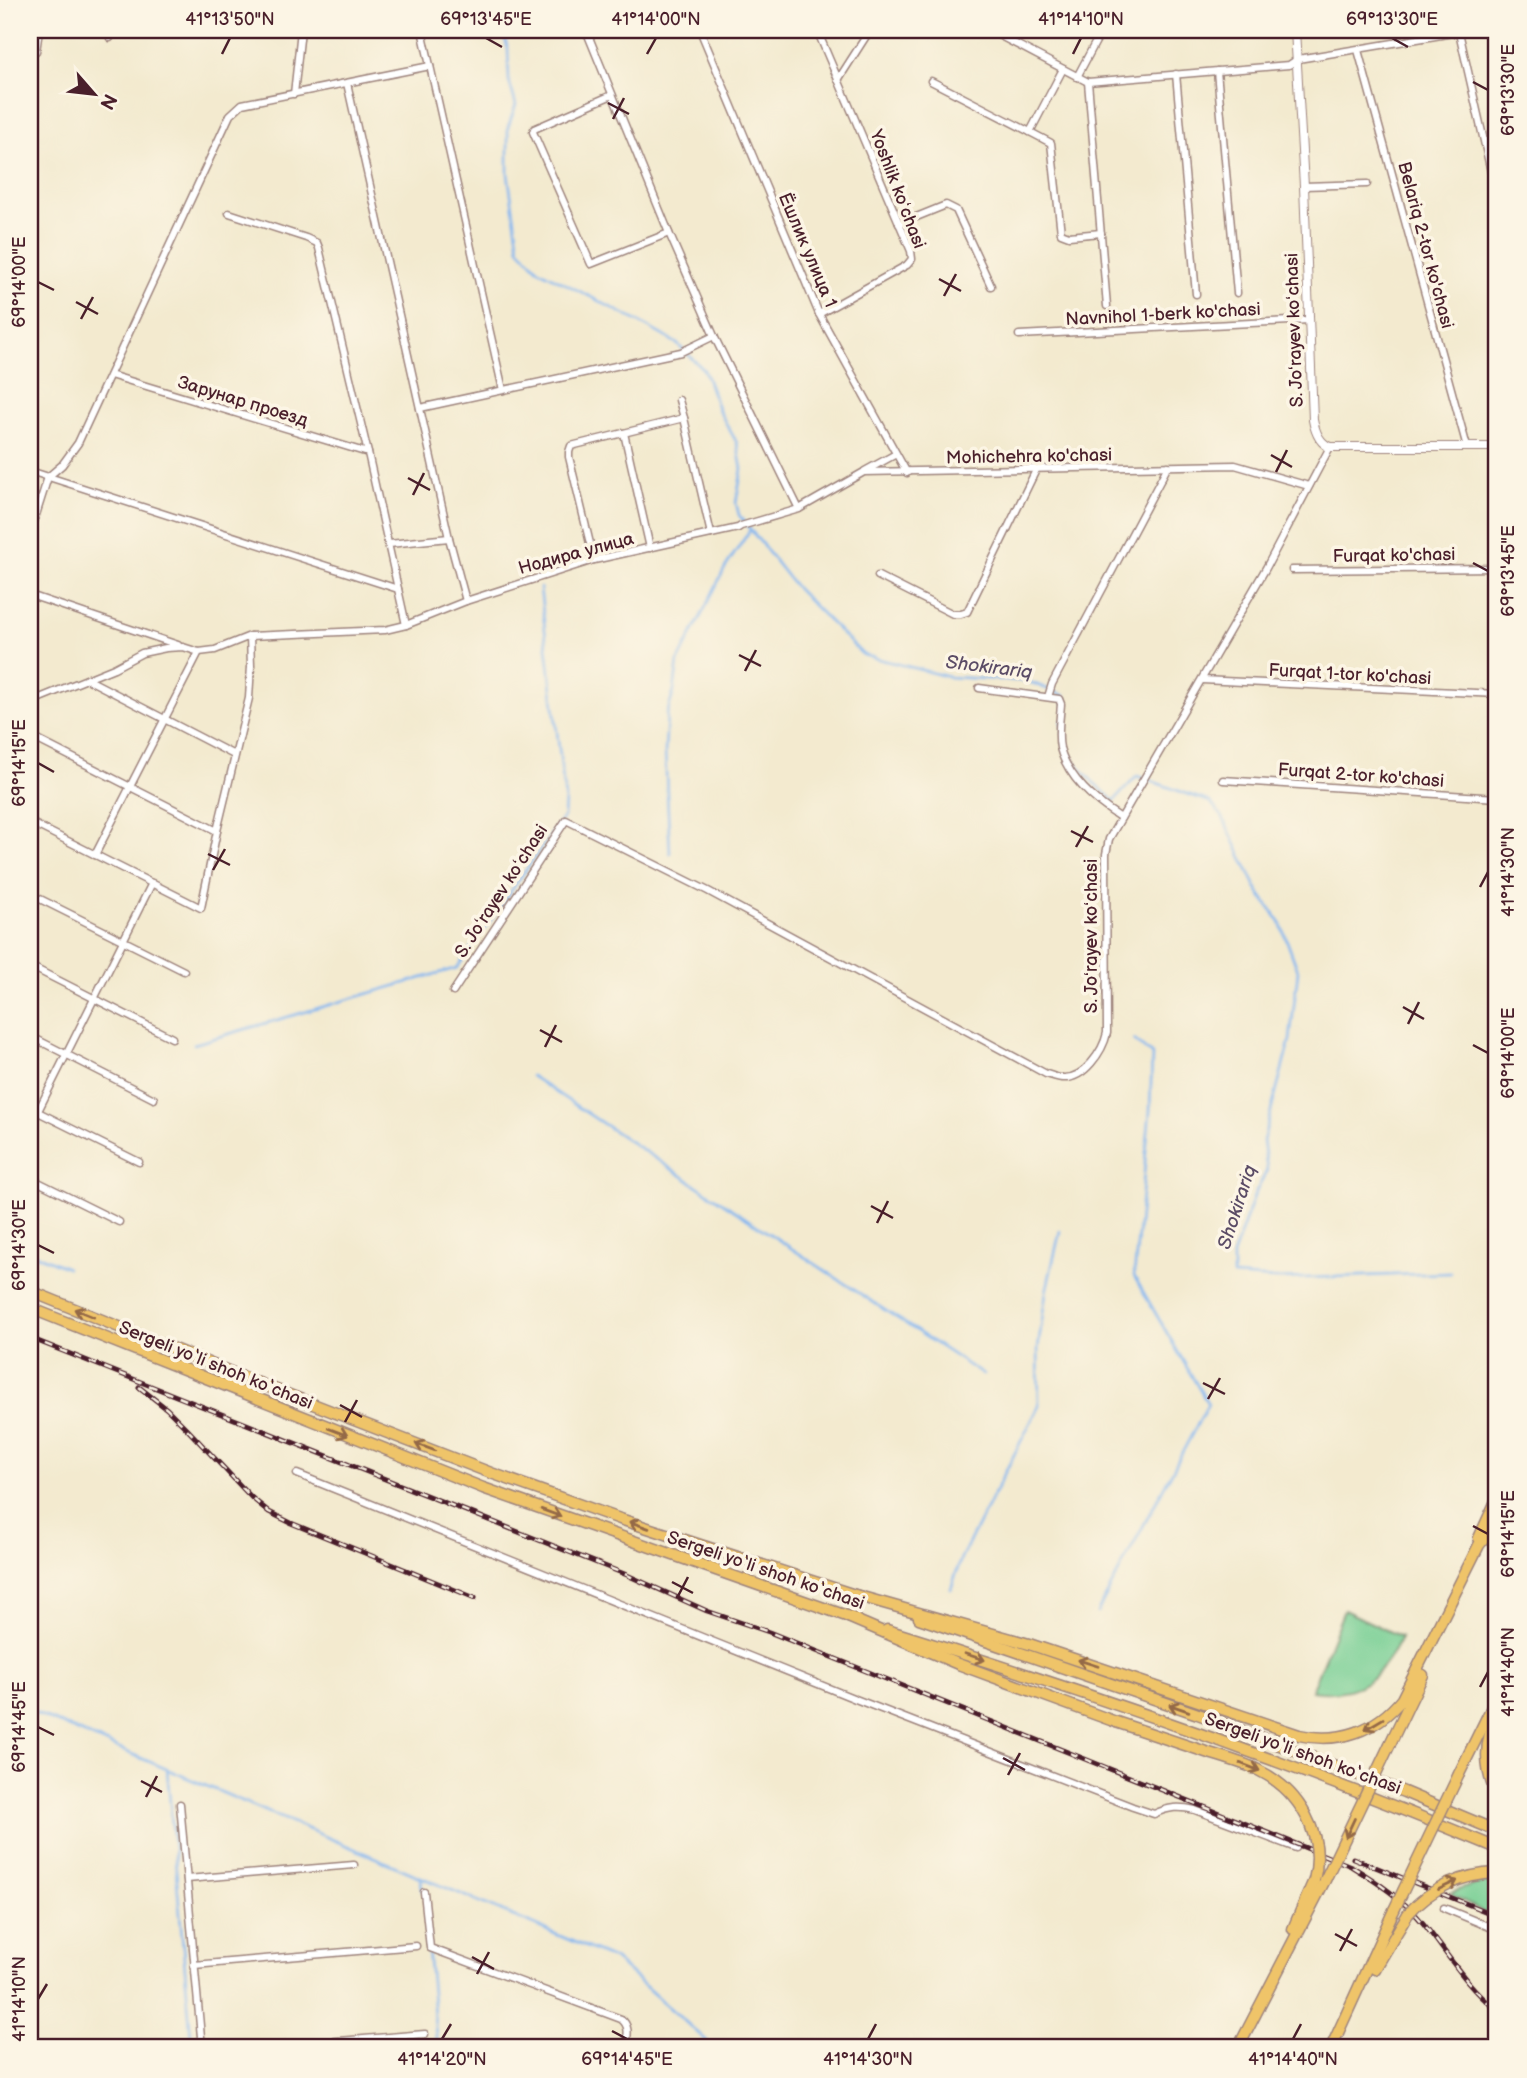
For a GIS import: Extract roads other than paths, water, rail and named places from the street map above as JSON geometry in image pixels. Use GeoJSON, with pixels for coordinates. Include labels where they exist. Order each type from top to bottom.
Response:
{"type":"FeatureCollection","features":[{"type":"Feature","properties":{"kind":"main road","name":"Sergeli yo‘li shoh ko‘chasi"},"geometry":{"type":"LineString","coordinates":[[30,1291],[491,1473],[1198,1714],[1497,1831]]}},
{"type":"Feature","properties":{"kind":"main road","name":"Sergeli yo‘li shoh ko‘chasi"},"geometry":{"type":"LineString","coordinates":[[30,1308],[483,1488],[848,1617],[1213,1738],[1397,1806],[1497,1849]]}},
{"type":"Feature","properties":{"kind":"main road"},"geometry":{"type":"LineString","coordinates":[[1238,2048],[1429,1662],[1459,1584],[1497,1499]]}},
{"type":"Feature","properties":{"kind":"main road"},"geometry":{"type":"LineString","coordinates":[[855,1595],[1029,1644],[1299,1735],[1328,1738],[1346,1736],[1364,1730],[1394,1709],[1408,1689],[1479,1545],[1497,1523]]}},
{"type":"Feature","properties":{"kind":"main road"},"geometry":{"type":"LineString","coordinates":[[848,1617],[958,1664],[1116,1722],[1253,1768],[1280,1784],[1301,1807],[1313,1831],[1320,1880]]}},
{"type":"Feature","properties":{"kind":"main road"},"geometry":{"type":"LineString","coordinates":[[1331,2048],[1497,1697]]}},
{"type":"Feature","properties":{"kind":"main road"},"geometry":{"type":"LineString","coordinates":[[1497,1714],[1489,1733],[1486,1756],[1488,1772],[1497,1796]]}},
{"type":"Feature","properties":{"kind":"main road"},"geometry":{"type":"LineString","coordinates":[[1343,2023],[1408,1914],[1428,1895],[1452,1882],[1497,1873]]}},
{"type":"Feature","properties":{"kind":"street"},"geometry":{"type":"LineString","coordinates":[[36,51],[39,30]]}},
{"type":"Feature","properties":{"kind":"street"},"geometry":{"type":"LineString","coordinates":[[110,38],[111,30]]}},
{"type":"Feature","properties":{"kind":"street"},"geometry":{"type":"LineString","coordinates":[[294,94],[300,30]]}},
{"type":"Feature","properties":{"kind":"street"},"geometry":{"type":"LineString","coordinates":[[422,30],[503,390]]}},
{"type":"Feature","properties":{"kind":"street"},"geometry":{"type":"LineString","coordinates":[[586,30],[714,336],[799,509],[896,454]]}},
{"type":"Feature","properties":{"kind":"street","name":"Ёшлик улица 1"},"geometry":{"type":"LineString","coordinates":[[700,30],[819,314],[907,473]]}},
{"type":"Feature","properties":{"kind":"street","name":"Yoshlik koʻchasi"},"geometry":{"type":"LineString","coordinates":[[817,30],[911,251],[912,259],[907,265],[819,314]]}},
{"type":"Feature","properties":{"kind":"street"},"geometry":{"type":"LineString","coordinates":[[838,80],[870,30]]}},
{"type":"Feature","properties":{"kind":"street"},"geometry":{"type":"LineString","coordinates":[[989,30],[1088,82],[1289,65],[1297,59],[1459,32],[1497,198]]}},
{"type":"Feature","properties":{"kind":"street"},"geometry":{"type":"LineString","coordinates":[[1077,77],[1102,30]]}},
{"type":"Feature","properties":{"kind":"street","name":"S. Joʻrayev koʻchasi"},"geometry":{"type":"LineString","coordinates":[[453,992],[566,820],[708,891],[1046,1074],[1068,1078],[1092,1063],[1105,1040],[1107,1026],[1106,854],[1109,839],[1266,568],[1330,447],[1320,440],[1313,420],[1296,30]]}},
{"type":"Feature","properties":{"kind":"street","name":"Belariq 2-tor ko'chasi"},"geometry":{"type":"LineString","coordinates":[[1358,50],[1467,447]]}},
{"type":"Feature","properties":{"kind":"street"},"geometry":{"type":"LineString","coordinates":[[30,534],[48,477],[62,465],[78,443],[230,115],[242,104],[430,66]]}},
{"type":"Feature","properties":{"kind":"street"},"geometry":{"type":"LineString","coordinates":[[1030,132],[1063,69]]}},
{"type":"Feature","properties":{"kind":"street"},"geometry":{"type":"LineString","coordinates":[[1217,71],[1237,293]]}},
{"type":"Feature","properties":{"kind":"street"},"geometry":{"type":"LineString","coordinates":[[1176,74],[1196,293]]}},
{"type":"Feature","properties":{"kind":"street"},"geometry":{"type":"LineString","coordinates":[[931,81],[1051,143],[1061,233],[1069,236],[1101,233]]}},
{"type":"Feature","properties":{"kind":"street"},"geometry":{"type":"LineString","coordinates":[[1088,82],[1107,306]]}},
{"type":"Feature","properties":{"kind":"street"},"geometry":{"type":"LineString","coordinates":[[348,83],[449,538],[466,601]]}},
{"type":"Feature","properties":{"kind":"street"},"geometry":{"type":"LineString","coordinates":[[612,95],[534,129],[533,132],[592,264],[669,233]]}},
{"type":"Feature","properties":{"kind":"street"},"geometry":{"type":"LineString","coordinates":[[1304,186],[1367,184]]}},
{"type":"Feature","properties":{"kind":"street"},"geometry":{"type":"LineString","coordinates":[[899,224],[946,205],[956,210],[991,286]]}},
{"type":"Feature","properties":{"kind":"street"},"geometry":{"type":"LineString","coordinates":[[229,213],[317,243],[406,625]]}},
{"type":"Feature","properties":{"kind":"street","name":"Navnihol 1-berk ko'chasi"},"geometry":{"type":"LineString","coordinates":[[1019,335],[1310,320]]}},
{"type":"Feature","properties":{"kind":"street"},"geometry":{"type":"LineString","coordinates":[[421,408],[681,352],[714,336]]}},
{"type":"Feature","properties":{"kind":"street","name":"Зарунар проезд"},"geometry":{"type":"LineString","coordinates":[[110,375],[368,453]]}},
{"type":"Feature","properties":{"kind":"street"},"geometry":{"type":"LineString","coordinates":[[679,400],[711,534]]}},
{"type":"Feature","properties":{"kind":"street"},"geometry":{"type":"LineString","coordinates":[[594,560],[569,452],[571,446],[684,418]]}},
{"type":"Feature","properties":{"kind":"street"},"geometry":{"type":"LineString","coordinates":[[624,433],[650,548]]}},
{"type":"Feature","properties":{"kind":"street"},"geometry":{"type":"LineString","coordinates":[[1330,447],[1497,447]]}},
{"type":"Feature","properties":{"kind":"street","name":"Mohichehra ko'chasi"},"geometry":{"type":"LineString","coordinates":[[864,472],[1235,465],[1309,486]]}},
{"type":"Feature","properties":{"kind":"street"},"geometry":{"type":"LineString","coordinates":[[1048,697],[1052,684],[1092,607],[1168,466]]}},
{"type":"Feature","properties":{"kind":"street"},"geometry":{"type":"LineString","coordinates":[[878,576],[953,614],[967,612],[1036,470]]}},
{"type":"Feature","properties":{"kind":"street"},"geometry":{"type":"LineString","coordinates":[[30,471],[398,589]]}},
{"type":"Feature","properties":{"kind":"street","name":"Нодира улица"},"geometry":{"type":"LineString","coordinates":[[200,652],[215,650],[250,636],[385,630],[406,625],[466,601],[594,560],[738,528],[799,509]]}},
{"type":"Feature","properties":{"kind":"street"},"geometry":{"type":"LineString","coordinates":[[389,544],[449,538]]}},
{"type":"Feature","properties":{"kind":"street","name":"Furqat ko'chasi"},"geometry":{"type":"LineString","coordinates":[[1292,570],[1497,568]]}},
{"type":"Feature","properties":{"kind":"street"},"geometry":{"type":"LineString","coordinates":[[30,595],[200,652],[95,855]]}},
{"type":"Feature","properties":{"kind":"street"},"geometry":{"type":"LineString","coordinates":[[30,821],[201,908],[248,698],[250,636]]}},
{"type":"Feature","properties":{"kind":"street"},"geometry":{"type":"LineString","coordinates":[[30,702],[114,668],[142,653],[183,647]]}},
{"type":"Feature","properties":{"kind":"street"},"geometry":{"type":"LineString","coordinates":[[87,679],[234,755]]}},
{"type":"Feature","properties":{"kind":"street","name":"Furqat 1-tor ko'chasi"},"geometry":{"type":"LineString","coordinates":[[1202,680],[1497,694]]}},
{"type":"Feature","properties":{"kind":"street"},"geometry":{"type":"LineString","coordinates":[[979,688],[1061,701],[1058,736],[1060,749],[1076,779],[1102,806],[1121,818]]}},
{"type":"Feature","properties":{"kind":"street"},"geometry":{"type":"LineString","coordinates":[[30,736],[218,831]]}},
{"type":"Feature","properties":{"kind":"street","name":"Furqat 2-tor ko'chasi"},"geometry":{"type":"LineString","coordinates":[[1223,780],[1497,798]]}},
{"type":"Feature","properties":{"kind":"street"},"geometry":{"type":"LineString","coordinates":[[30,1127],[152,883]]}},
{"type":"Feature","properties":{"kind":"street"},"geometry":{"type":"LineString","coordinates":[[30,894],[184,971]]}},
{"type":"Feature","properties":{"kind":"street"},"geometry":{"type":"LineString","coordinates":[[30,966],[172,1038]]}},
{"type":"Feature","properties":{"kind":"street"},"geometry":{"type":"LineString","coordinates":[[30,1036],[154,1099]]}},
{"type":"Feature","properties":{"kind":"street"},"geometry":{"type":"LineString","coordinates":[[30,1108],[139,1163]]}},
{"type":"Feature","properties":{"kind":"street"},"geometry":{"type":"LineString","coordinates":[[30,1178],[119,1222]]}},
{"type":"Feature","properties":{"kind":"street"},"geometry":{"type":"LineString","coordinates":[[297,1474],[881,1709],[1133,1807],[1154,1814],[1180,1806],[1296,1848]]}},
{"type":"Feature","properties":{"kind":"street"},"geometry":{"type":"LineString","coordinates":[[180,1804],[202,2048]]}},
{"type":"Feature","properties":{"kind":"street"},"geometry":{"type":"LineString","coordinates":[[187,1879],[354,1865]]}},
{"type":"Feature","properties":{"kind":"street"},"geometry":{"type":"LineString","coordinates":[[424,1892],[430,1948],[621,2019],[626,2022],[628,2029],[626,2048]]}},
{"type":"Feature","properties":{"kind":"street"},"geometry":{"type":"LineString","coordinates":[[1444,1908],[1497,1930]]}},
{"type":"Feature","properties":{"kind":"street"},"geometry":{"type":"LineString","coordinates":[[194,1965],[416,1946]]}},
{"type":"Feature","properties":{"kind":"street"},"geometry":{"type":"LineString","coordinates":[[253,2048],[425,2034]]}},
{"type":"Feature","properties":{"kind":"waterway","name":"Shokirariq"},"geometry":{"type":"LineString","coordinates":[[502,30],[508,49],[509,81],[516,105],[508,127],[508,174],[519,248],[539,270],[676,343],[704,370],[719,411],[737,443],[742,469],[736,503],[739,515],[797,589],[863,655],[949,677],[1027,681],[1065,696],[1064,705]]}},
{"type":"Feature","properties":{"kind":"waterway"},"geometry":{"type":"LineString","coordinates":[[670,853],[665,752],[667,714],[678,662],[725,568],[750,530]]}},
{"type":"Feature","properties":{"kind":"waterway"},"geometry":{"type":"LineString","coordinates":[[194,1044],[457,968],[564,816],[565,799],[540,588]]}},
{"type":"Feature","properties":{"kind":"waterway","name":"Shokirariq"},"geometry":{"type":"LineString","coordinates":[[1062,721],[1067,753],[1114,801],[1137,776],[1210,802],[1222,816],[1259,893],[1280,922],[1298,971],[1290,1040],[1263,1141],[1267,1170],[1254,1196],[1233,1255],[1233,1276],[1276,1279],[1450,1273]]}},
{"type":"Feature","properties":{"kind":"waterway"},"geometry":{"type":"LineString","coordinates":[[1097,1613],[1208,1404],[1134,1276],[1150,1111],[1152,1055],[1134,1040]]}},
{"type":"Feature","properties":{"kind":"waterway"},"geometry":{"type":"LineString","coordinates":[[531,1076],[983,1375]]}},
{"type":"Feature","properties":{"kind":"waterway"},"geometry":{"type":"LineString","coordinates":[[951,1589],[961,1558],[1039,1406],[1038,1348],[1046,1292],[1060,1231]]}},
{"type":"Feature","properties":{"kind":"waterway"},"geometry":{"type":"LineString","coordinates":[[30,1252],[67,1268]]}},
{"type":"Feature","properties":{"kind":"waterway"},"geometry":{"type":"LineString","coordinates":[[30,1711],[614,1959],[707,2041]]}},
{"type":"Feature","properties":{"kind":"waterway"},"geometry":{"type":"LineString","coordinates":[[167,1769],[192,2048]]}},
{"type":"Feature","properties":{"kind":"waterway"},"geometry":{"type":"LineString","coordinates":[[421,1877],[422,1891]]}},
{"type":"Feature","properties":{"kind":"waterway"},"geometry":{"type":"LineString","coordinates":[[428,1949],[437,2048]]}},
{"type":"Feature","properties":{"kind":"railway"},"geometry":{"type":"LineString","coordinates":[[30,1338],[627,1575],[707,1611],[769,1632],[1351,1866],[1407,1906],[1466,1980],[1497,2010]]}},
{"type":"Feature","properties":{"kind":"railway"},"geometry":{"type":"LineString","coordinates":[[139,1387],[167,1409],[252,1498],[269,1512],[475,1598]]}},
{"type":"Feature","properties":{"kind":"railway"},"geometry":{"type":"LineString","coordinates":[[1353,1858],[1497,1916]]}}]}
